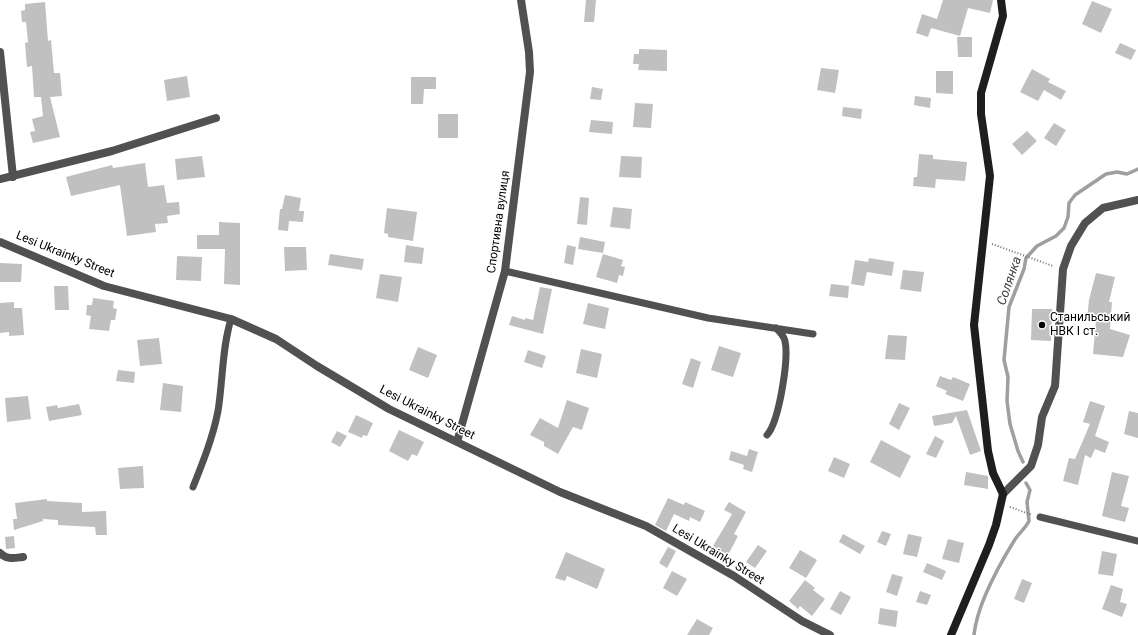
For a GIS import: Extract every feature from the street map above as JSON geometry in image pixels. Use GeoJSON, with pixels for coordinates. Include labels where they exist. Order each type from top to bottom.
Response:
{"type":"FeatureCollection","features":[{"type":"Feature","properties":{"kind":"street","name":"Спортивна вулиця"},"geometry":{"type":"LineString","coordinates":[[457,442],[505,271],[530,72],[529,52],[521,0]]}},
{"type":"Feature","properties":{"kind":"street"},"geometry":{"type":"LineString","coordinates":[[1001,0],[1003,16],[981,93],[982,114],[990,176],[974,325],[988,451],[993,472],[1003,494]]}},
{"type":"Feature","properties":{"kind":"street"},"geometry":{"type":"LineString","coordinates":[[0,52],[13,177]]}},
{"type":"Feature","properties":{"kind":"street"},"geometry":{"type":"LineString","coordinates":[[0,179],[13,177],[112,151],[216,118]]}},
{"type":"Feature","properties":{"kind":"street"},"geometry":{"type":"LineString","coordinates":[[950,635],[989,545],[996,525],[1003,494],[1031,466],[1038,445],[1042,417],[1055,386],[1063,269],[1071,246],[1085,223],[1103,208],[1138,200]]}},
{"type":"Feature","properties":{"kind":"street","name":"Lesi Ukrainky Street"},"geometry":{"type":"LineString","coordinates":[[0,242],[104,286],[231,319],[276,338],[389,409],[560,492],[646,526],[734,576],[802,621],[830,635]]}},
{"type":"Feature","properties":{"kind":"street"},"geometry":{"type":"LineString","coordinates":[[0,553],[4,557],[11,558],[23,556]]}},
{"type":"Feature","properties":{"kind":"lane"},"geometry":{"type":"LineString","coordinates":[[505,271],[708,318],[813,334]]}},
{"type":"Feature","properties":{"kind":"lane"},"geometry":{"type":"LineString","coordinates":[[193,487],[206,454],[217,412],[231,319]]}},
{"type":"Feature","properties":{"kind":"lane"},"geometry":{"type":"LineString","coordinates":[[767,435],[775,421],[784,375],[785,341],[776,328]]}},
{"type":"Feature","properties":{"kind":"lane"},"geometry":{"type":"LineString","coordinates":[[1040,518],[1138,541]]}},
{"type":"Feature","properties":{"kind":"path"},"geometry":{"type":"LineString","coordinates":[[1002,247],[1050,265]]}},
{"type":"Feature","properties":{"kind":"path"},"geometry":{"type":"LineString","coordinates":[[1018,512],[1040,518]]}},
{"type":"Feature","properties":{"kind":"building"},"geometry":{"type":"Polygon","coordinates":[[[586,0],[596,0],[594,22],[584,22],[586,0]]]}},
{"type":"Feature","properties":{"kind":"building"},"geometry":{"type":"Polygon","coordinates":[[[943,0],[993,0],[990,13],[968,8],[960,36],[931,28],[928,37],[916,33],[922,14],[937,19],[943,0]]]}},
{"type":"Feature","properties":{"kind":"building"},"geometry":{"type":"Polygon","coordinates":[[[1092,1],[1112,9],[1101,33],[1082,24],[1092,1]]]}},
{"type":"Feature","properties":{"kind":"building"},"geometry":{"type":"Polygon","coordinates":[[[45,2],[48,41],[51,40],[54,73],[60,73],[62,96],[50,97],[60,137],[33,143],[30,132],[35,131],[32,119],[43,116],[41,97],[34,97],[32,66],[27,67],[25,43],[28,42],[26,22],[22,22],[21,11],[25,10],[25,4],[45,2]]]}},
{"type":"Feature","properties":{"kind":"building"},"geometry":{"type":"Polygon","coordinates":[[[957,37],[972,37],[972,57],[958,57],[957,37]]]}},
{"type":"Feature","properties":{"kind":"building"},"geometry":{"type":"Polygon","coordinates":[[[1120,43],[1136,50],[1131,60],[1115,53],[1120,43]]]}},
{"type":"Feature","properties":{"kind":"building"},"geometry":{"type":"Polygon","coordinates":[[[639,49],[667,50],[667,71],[638,70],[639,64],[633,64],[634,54],[639,54],[639,49]]]}},
{"type":"Feature","properties":{"kind":"building"},"geometry":{"type":"Polygon","coordinates":[[[821,68],[839,70],[835,93],[817,90],[821,68]]]}},
{"type":"Feature","properties":{"kind":"building"},"geometry":{"type":"Polygon","coordinates":[[[1032,69],[1050,79],[1048,82],[1066,91],[1061,100],[1044,90],[1038,101],[1020,92],[1032,69]]]}},
{"type":"Feature","properties":{"kind":"building"},"geometry":{"type":"Polygon","coordinates":[[[936,71],[953,71],[953,94],[936,93],[936,71]]]}},
{"type":"Feature","properties":{"kind":"building"},"geometry":{"type":"Polygon","coordinates":[[[187,76],[190,97],[167,101],[164,80],[187,76]]]}},
{"type":"Feature","properties":{"kind":"building"},"geometry":{"type":"Polygon","coordinates":[[[411,77],[436,77],[436,89],[424,89],[423,104],[411,104],[411,77]]]}},
{"type":"Feature","properties":{"kind":"building"},"geometry":{"type":"Polygon","coordinates":[[[592,87],[603,89],[601,100],[590,99],[592,87]]]}},
{"type":"Feature","properties":{"kind":"building"},"geometry":{"type":"Polygon","coordinates":[[[915,96],[931,98],[930,108],[914,105],[915,96]]]}},
{"type":"Feature","properties":{"kind":"building"},"geometry":{"type":"Polygon","coordinates":[[[635,103],[653,104],[651,128],[633,127],[635,103]]]}},
{"type":"Feature","properties":{"kind":"building"},"geometry":{"type":"Polygon","coordinates":[[[843,107],[862,109],[861,119],[842,116],[843,107]]]}},
{"type":"Feature","properties":{"kind":"building"},"geometry":{"type":"Polygon","coordinates":[[[438,114],[458,114],[458,138],[438,138],[438,114]]]}},
{"type":"Feature","properties":{"kind":"building"},"geometry":{"type":"Polygon","coordinates":[[[591,120],[613,122],[612,134],[589,132],[591,120]]]}},
{"type":"Feature","properties":{"kind":"building"},"geometry":{"type":"Polygon","coordinates":[[[1054,123],[1066,130],[1056,146],[1044,138],[1054,123]]]}},
{"type":"Feature","properties":{"kind":"building"},"geometry":{"type":"Polygon","coordinates":[[[1027,131],[1037,141],[1022,155],[1012,144],[1027,131]]]}},
{"type":"Feature","properties":{"kind":"building"},"geometry":{"type":"Polygon","coordinates":[[[919,154],[933,155],[933,159],[967,162],[965,181],[936,179],[935,188],[913,186],[914,177],[917,177],[919,154]]]}},
{"type":"Feature","properties":{"kind":"building"},"geometry":{"type":"Polygon","coordinates":[[[202,156],[205,177],[177,180],[175,159],[202,156]]]}},
{"type":"Feature","properties":{"kind":"building"},"geometry":{"type":"Polygon","coordinates":[[[621,156],[642,157],[641,178],[619,177],[621,156]]]}},
{"type":"Feature","properties":{"kind":"building"},"geometry":{"type":"Polygon","coordinates":[[[145,163],[148,187],[164,185],[167,203],[179,202],[180,214],[167,216],[168,223],[155,224],[156,232],[127,236],[120,185],[71,196],[66,177],[112,165],[113,168],[145,163]]]}},
{"type":"Feature","properties":{"kind":"building"},"geometry":{"type":"Polygon","coordinates":[[[285,195],[301,198],[299,211],[304,211],[303,222],[289,221],[288,231],[278,230],[280,209],[282,209],[285,195]]]}},
{"type":"Feature","properties":{"kind":"building"},"geometry":{"type":"Polygon","coordinates":[[[580,197],[589,198],[587,225],[577,224],[580,197]]]}},
{"type":"Feature","properties":{"kind":"building"},"geometry":{"type":"Polygon","coordinates":[[[613,207],[632,209],[630,229],[610,227],[613,207]]]}},
{"type":"Feature","properties":{"kind":"building"},"geometry":{"type":"Polygon","coordinates":[[[387,208],[417,212],[413,241],[388,237],[388,234],[384,233],[387,208]]]}},
{"type":"Feature","properties":{"kind":"building"},"geometry":{"type":"Polygon","coordinates":[[[219,222],[240,223],[240,285],[224,284],[225,249],[197,249],[197,235],[219,235],[219,222]]]}},
{"type":"Feature","properties":{"kind":"building"},"geometry":{"type":"Polygon","coordinates":[[[580,237],[605,242],[603,253],[578,249],[580,237]]]}},
{"type":"Feature","properties":{"kind":"building"},"geometry":{"type":"Polygon","coordinates":[[[406,245],[424,248],[422,264],[404,262],[406,245]]]}},
{"type":"Feature","properties":{"kind":"building"},"geometry":{"type":"Polygon","coordinates":[[[567,245],[576,247],[573,265],[564,263],[567,245]]]}},
{"type":"Feature","properties":{"kind":"building"},"geometry":{"type":"Polygon","coordinates":[[[284,247],[306,247],[307,270],[285,271],[284,247]]]}},
{"type":"Feature","properties":{"kind":"building"},"geometry":{"type":"Polygon","coordinates":[[[330,254],[364,259],[362,270],[328,265],[330,254]]]}},
{"type":"Feature","properties":{"kind":"building"},"geometry":{"type":"Polygon","coordinates":[[[603,254],[623,260],[621,266],[625,267],[623,276],[619,275],[617,283],[596,277],[603,254]]]}},
{"type":"Feature","properties":{"kind":"building"},"geometry":{"type":"Polygon","coordinates":[[[177,256],[202,257],[201,281],[176,280],[177,256]]]}},
{"type":"Feature","properties":{"kind":"building"},"geometry":{"type":"Polygon","coordinates":[[[869,258],[894,262],[892,276],[867,272],[864,286],[851,284],[855,260],[868,262],[869,258]]]}},
{"type":"Feature","properties":{"kind":"building"},"geometry":{"type":"Polygon","coordinates":[[[0,263],[22,264],[21,282],[0,282],[0,263]]]}},
{"type":"Feature","properties":{"kind":"building"},"geometry":{"type":"Polygon","coordinates":[[[903,270],[924,272],[921,292],[900,289],[903,270]]]}},
{"type":"Feature","properties":{"kind":"building"},"geometry":{"type":"Polygon","coordinates":[[[1096,273],[1115,277],[1109,302],[1112,302],[1110,329],[1130,335],[1123,357],[1093,354],[1096,320],[1087,319],[1089,300],[1096,273]]]}},
{"type":"Feature","properties":{"kind":"building"},"geometry":{"type":"Polygon","coordinates":[[[380,274],[402,277],[398,302],[376,298],[380,274]]]}},
{"type":"Feature","properties":{"kind":"building"},"geometry":{"type":"Polygon","coordinates":[[[831,284],[849,286],[848,298],[829,296],[831,284]]]}},
{"type":"Feature","properties":{"kind":"building"},"geometry":{"type":"Polygon","coordinates":[[[54,286],[68,286],[69,310],[55,310],[54,286]]]}},
{"type":"Feature","properties":{"kind":"building"},"geometry":{"type":"Polygon","coordinates":[[[540,287],[552,289],[543,334],[509,325],[512,316],[525,320],[525,318],[533,320],[540,287]]]}},
{"type":"Feature","properties":{"kind":"building"},"geometry":{"type":"Polygon","coordinates":[[[93,298],[114,301],[113,308],[117,309],[115,320],[111,320],[109,331],[89,329],[91,316],[86,315],[87,305],[92,305],[93,298]]]}},
{"type":"Feature","properties":{"kind":"building"},"geometry":{"type":"Polygon","coordinates":[[[14,302],[14,308],[22,308],[24,335],[9,336],[9,332],[0,333],[0,303],[14,302]]]}},
{"type":"Feature","properties":{"kind":"building"},"geometry":{"type":"Polygon","coordinates":[[[588,303],[609,308],[605,329],[583,324],[588,303]]]}},
{"type":"Feature","properties":{"kind":"building","name":"Станильський НВК І ст."},"geometry":{"type":"Polygon","coordinates":[[[1032,309],[1052,309],[1051,341],[1031,340],[1032,309]]]}},
{"type":"Feature","properties":{"kind":"building"},"geometry":{"type":"Polygon","coordinates":[[[888,335],[907,336],[905,360],[885,359],[888,335]]]}},
{"type":"Feature","properties":{"kind":"building"},"geometry":{"type":"Polygon","coordinates":[[[159,338],[162,364],[140,366],[137,340],[159,338]]]}},
{"type":"Feature","properties":{"kind":"building"},"geometry":{"type":"Polygon","coordinates":[[[719,346],[741,353],[733,377],[711,370],[719,346]]]}},
{"type":"Feature","properties":{"kind":"building"},"geometry":{"type":"Polygon","coordinates":[[[418,347],[437,355],[428,378],[409,370],[418,347]]]}},
{"type":"Feature","properties":{"kind":"building"},"geometry":{"type":"Polygon","coordinates":[[[581,349],[602,354],[597,378],[576,373],[581,349]]]}},
{"type":"Feature","properties":{"kind":"building"},"geometry":{"type":"Polygon","coordinates":[[[528,350],[546,356],[542,368],[524,362],[528,350]]]}},
{"type":"Feature","properties":{"kind":"building"},"geometry":{"type":"Polygon","coordinates":[[[691,358],[701,362],[693,388],[682,384],[691,358]]]}},
{"type":"Feature","properties":{"kind":"building"},"geometry":{"type":"Polygon","coordinates":[[[118,370],[135,372],[134,383],[116,381],[118,370]]]}},
{"type":"Feature","properties":{"kind":"building"},"geometry":{"type":"Polygon","coordinates":[[[940,376],[951,380],[953,377],[970,384],[963,401],[945,394],[947,391],[936,386],[940,376]]]}},
{"type":"Feature","properties":{"kind":"building"},"geometry":{"type":"Polygon","coordinates":[[[163,383],[183,386],[181,412],[160,410],[163,383]]]}},
{"type":"Feature","properties":{"kind":"building"},"geometry":{"type":"Polygon","coordinates":[[[28,396],[31,419],[7,422],[5,398],[28,396]]]}},
{"type":"Feature","properties":{"kind":"building"},"geometry":{"type":"Polygon","coordinates":[[[567,400],[589,408],[582,430],[573,427],[558,454],[544,446],[544,442],[530,435],[540,418],[558,428],[567,400]]]}},
{"type":"Feature","properties":{"kind":"building"},"geometry":{"type":"Polygon","coordinates":[[[1090,401],[1105,406],[1095,436],[1109,442],[1105,453],[1095,449],[1091,458],[1085,455],[1078,485],[1063,481],[1069,458],[1075,459],[1090,424],[1083,422],[1090,401]]]}},
{"type":"Feature","properties":{"kind":"building"},"geometry":{"type":"Polygon","coordinates":[[[899,403],[910,408],[899,430],[889,424],[899,403]]]}},
{"type":"Feature","properties":{"kind":"building"},"geometry":{"type":"Polygon","coordinates":[[[79,404],[82,415],[49,421],[46,407],[57,405],[58,408],[79,404]]]}},
{"type":"Feature","properties":{"kind":"building"},"geometry":{"type":"Polygon","coordinates":[[[967,410],[981,451],[970,455],[956,416],[952,423],[934,426],[932,416],[967,410]]]}},
{"type":"Feature","properties":{"kind":"building"},"geometry":{"type":"Polygon","coordinates":[[[1129,411],[1138,413],[1138,438],[1124,434],[1129,411]]]}},
{"type":"Feature","properties":{"kind":"building"},"geometry":{"type":"Polygon","coordinates":[[[356,415],[373,423],[367,436],[363,435],[362,438],[348,432],[356,415]]]}},
{"type":"Feature","properties":{"kind":"building"},"geometry":{"type":"Polygon","coordinates":[[[399,430],[424,442],[417,456],[412,454],[408,461],[389,451],[399,430]]]}},
{"type":"Feature","properties":{"kind":"building"},"geometry":{"type":"Polygon","coordinates":[[[337,431],[347,436],[340,447],[331,442],[337,431]]]}},
{"type":"Feature","properties":{"kind":"building"},"geometry":{"type":"Polygon","coordinates":[[[935,436],[944,441],[936,458],[926,454],[935,436]]]}},
{"type":"Feature","properties":{"kind":"building"},"geometry":{"type":"Polygon","coordinates":[[[881,440],[911,456],[900,478],[870,462],[881,440]]]}},
{"type":"Feature","properties":{"kind":"building"},"geometry":{"type":"Polygon","coordinates":[[[749,449],[758,452],[752,472],[743,469],[744,465],[729,460],[731,451],[747,456],[749,449]]]}},
{"type":"Feature","properties":{"kind":"building"},"geometry":{"type":"Polygon","coordinates":[[[834,457],[850,464],[844,478],[828,471],[834,457]]]}},
{"type":"Feature","properties":{"kind":"building"},"geometry":{"type":"Polygon","coordinates":[[[143,466],[144,488],[120,489],[118,468],[143,466]]]}},
{"type":"Feature","properties":{"kind":"building"},"geometry":{"type":"Polygon","coordinates":[[[966,472],[988,476],[988,489],[964,485],[966,472]]]}},
{"type":"Feature","properties":{"kind":"building"},"geometry":{"type":"Polygon","coordinates":[[[1112,472],[1129,476],[1121,506],[1129,508],[1125,522],[1102,516],[1112,472]]]}},
{"type":"Feature","properties":{"kind":"building"},"geometry":{"type":"Polygon","coordinates":[[[668,498],[684,505],[685,502],[705,511],[700,522],[690,517],[689,521],[674,514],[666,531],[655,525],[668,498]]]}},
{"type":"Feature","properties":{"kind":"building"},"geometry":{"type":"Polygon","coordinates":[[[47,499],[47,501],[82,503],[82,512],[106,511],[107,535],[96,535],[95,527],[58,525],[58,520],[43,519],[43,521],[14,530],[13,519],[17,519],[15,503],[47,499]]]}},
{"type":"Feature","properties":{"kind":"building"},"geometry":{"type":"Polygon","coordinates":[[[729,502],[746,512],[734,534],[738,536],[728,555],[713,546],[732,514],[724,510],[729,502]]]}},
{"type":"Feature","properties":{"kind":"building"},"geometry":{"type":"Polygon","coordinates":[[[882,531],[891,534],[886,546],[877,542],[882,531]]]}},
{"type":"Feature","properties":{"kind":"building"},"geometry":{"type":"Polygon","coordinates":[[[843,534],[865,546],[860,554],[839,542],[843,534]]]}},
{"type":"Feature","properties":{"kind":"building"},"geometry":{"type":"Polygon","coordinates":[[[908,534],[922,537],[917,557],[903,554],[908,534]]]}},
{"type":"Feature","properties":{"kind":"building"},"geometry":{"type":"Polygon","coordinates":[[[14,536],[15,548],[6,549],[5,537],[14,536]]]}},
{"type":"Feature","properties":{"kind":"building"},"geometry":{"type":"Polygon","coordinates":[[[948,539],[964,543],[959,563],[942,559],[948,539]]]}},
{"type":"Feature","properties":{"kind":"building"},"geometry":{"type":"Polygon","coordinates":[[[758,545],[767,551],[755,568],[746,562],[758,545]]]}},
{"type":"Feature","properties":{"kind":"building"},"geometry":{"type":"Polygon","coordinates":[[[668,547],[676,551],[667,568],[659,563],[668,547]]]}},
{"type":"Feature","properties":{"kind":"building"},"geometry":{"type":"Polygon","coordinates":[[[800,550],[817,560],[806,578],[789,568],[800,550]]]}},
{"type":"Feature","properties":{"kind":"building"},"geometry":{"type":"Polygon","coordinates":[[[1102,551],[1117,554],[1113,576],[1098,574],[1102,551]]]}},
{"type":"Feature","properties":{"kind":"building"},"geometry":{"type":"Polygon","coordinates":[[[566,552],[605,569],[597,589],[567,576],[565,581],[555,578],[566,552]]]}},
{"type":"Feature","properties":{"kind":"building"},"geometry":{"type":"Polygon","coordinates":[[[927,563],[946,571],[942,580],[923,572],[927,563]]]}},
{"type":"Feature","properties":{"kind":"building"},"geometry":{"type":"Polygon","coordinates":[[[672,571],[687,579],[677,596],[663,588],[672,571]]]}},
{"type":"Feature","properties":{"kind":"building"},"geometry":{"type":"Polygon","coordinates":[[[892,574],[903,577],[897,596],[886,592],[892,574]]]}},
{"type":"Feature","properties":{"kind":"building"},"geometry":{"type":"Polygon","coordinates":[[[1022,579],[1032,583],[1024,603],[1014,599],[1022,579]]]}},
{"type":"Feature","properties":{"kind":"building"},"geometry":{"type":"Polygon","coordinates":[[[805,580],[815,588],[813,590],[825,599],[812,616],[800,606],[798,609],[789,601],[805,580]]]}},
{"type":"Feature","properties":{"kind":"building"},"geometry":{"type":"Polygon","coordinates":[[[1111,585],[1123,589],[1120,602],[1127,604],[1122,617],[1102,609],[1111,585]]]}},
{"type":"Feature","properties":{"kind":"building"},"geometry":{"type":"Polygon","coordinates":[[[840,591],[851,597],[841,615],[830,609],[840,591]]]}},
{"type":"Feature","properties":{"kind":"building"},"geometry":{"type":"Polygon","coordinates":[[[920,591],[931,595],[927,605],[916,602],[920,591]]]}},
{"type":"Feature","properties":{"kind":"building"},"geometry":{"type":"Polygon","coordinates":[[[880,608],[898,611],[896,627],[878,624],[880,608]]]}},
{"type":"Feature","properties":{"kind":"building"},"geometry":{"type":"Polygon","coordinates":[[[697,619],[713,628],[709,635],[687,635],[697,619]]]}},
{"type":"Feature","properties":{"kind":"waterway","name":"Солянка"},"geometry":{"type":"LineString","coordinates":[[1023,462],[1010,424],[1007,401],[1008,377],[1004,360],[1009,307],[1024,269],[1026,258],[1037,246],[1056,236],[1064,228],[1068,217],[1069,203],[1075,195],[1106,174],[1117,172],[1127,174],[1138,169]]}},
{"type":"Feature","properties":{"kind":"waterway","name":"Солянка"},"geometry":{"type":"LineString","coordinates":[[974,635],[979,611],[989,586],[1001,562],[1017,536],[1026,527],[1029,521],[1027,502],[1030,490],[1026,483]]}},
{"type":"Feature","properties":{"kind":"place","name":"Станильський НВК І ст."},"geometry":{"type":"Point","coordinates":[1042,325]}}]}
